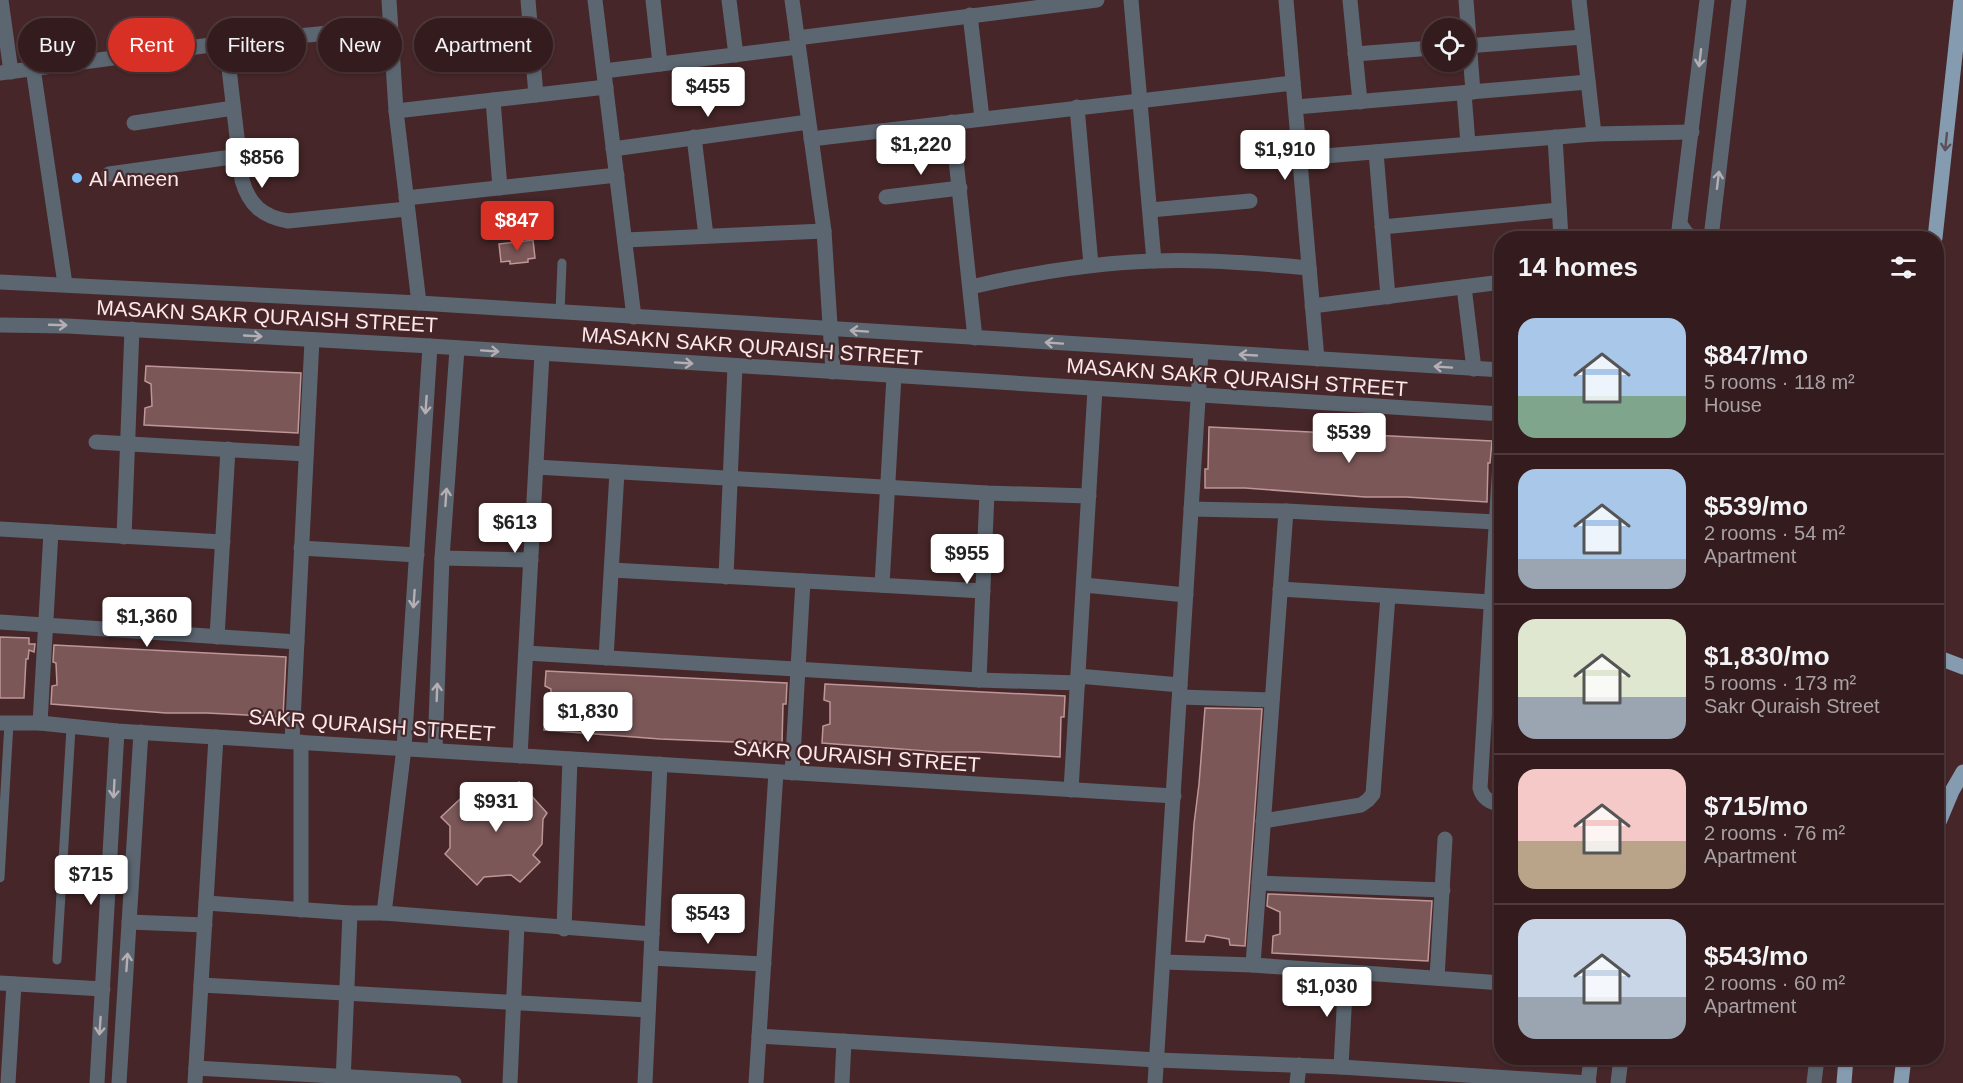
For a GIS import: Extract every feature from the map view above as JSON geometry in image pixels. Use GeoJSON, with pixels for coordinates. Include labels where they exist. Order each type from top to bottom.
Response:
{"type":"FeatureCollection","features":[{"type":"Feature","properties":{"kind":"main road"},"geometry":{"type":"LineString","coordinates":[[1936,231],[1961,0]]}},
{"type":"Feature","properties":{"kind":"main road"},"geometry":{"type":"LineString","coordinates":[[1951,99],[1963,75]]}},
{"type":"Feature","properties":{"kind":"main road"},"geometry":{"type":"LineString","coordinates":[[1944,660],[1963,668]]}},
{"type":"Feature","properties":{"kind":"main road"},"geometry":{"type":"LineString","coordinates":[[1944,810],[1963,772]]}},
{"type":"Feature","properties":{"kind":"main road"},"geometry":{"type":"LineString","coordinates":[[1844,1083],[1845,1065]]}},
{"type":"Feature","properties":{"kind":"main road"},"geometry":{"type":"LineString","coordinates":[[1901,1083],[1903,1065]]}},
{"type":"Feature","properties":{"kind":"street"},"geometry":{"type":"LineString","coordinates":[[1,0],[5,72]]}},
{"type":"Feature","properties":{"kind":"street"},"geometry":{"type":"LineString","coordinates":[[389,0],[390,18]]}},
{"type":"Feature","properties":{"kind":"street"},"geometry":{"type":"LineString","coordinates":[[528,0],[536,95]]}},
{"type":"Feature","properties":{"kind":"street"},"geometry":{"type":"LineString","coordinates":[[595,0],[634,317]]}},
{"type":"Feature","properties":{"kind":"street"},"geometry":{"type":"LineString","coordinates":[[653,0],[660,64]]}},
{"type":"Feature","properties":{"kind":"street"},"geometry":{"type":"LineString","coordinates":[[729,0],[736,55]]}},
{"type":"Feature","properties":{"kind":"street"},"geometry":{"type":"LineString","coordinates":[[792,0],[824,231],[833,372]]}},
{"type":"Feature","properties":{"kind":"street"},"geometry":{"type":"LineString","coordinates":[[396,111],[536,95],[660,64],[736,55],[797,42],[970,15],[999,5],[1096,0]]}},
{"type":"Feature","properties":{"kind":"street"},"geometry":{"type":"LineString","coordinates":[[1131,0],[1154,261]]}},
{"type":"Feature","properties":{"kind":"street"},"geometry":{"type":"LineString","coordinates":[[1286,0],[1317,359]]}},
{"type":"Feature","properties":{"kind":"street"},"geometry":{"type":"LineString","coordinates":[[1350,0],[1360,102]]}},
{"type":"Feature","properties":{"kind":"street"},"geometry":{"type":"LineString","coordinates":[[1466,0],[1467,18]]}},
{"type":"Feature","properties":{"kind":"street"},"geometry":{"type":"LineString","coordinates":[[1579,0],[1594,134]]}},
{"type":"Feature","properties":{"kind":"street"},"geometry":{"type":"LineString","coordinates":[[1679,231],[1707,0]]}},
{"type":"Feature","properties":{"kind":"street"},"geometry":{"type":"LineString","coordinates":[[1711,231],[1739,0]]}},
{"type":"Feature","properties":{"kind":"street"},"geometry":{"type":"LineString","coordinates":[[970,15],[982,118]]}},
{"type":"Feature","properties":{"kind":"street"},"geometry":{"type":"LineString","coordinates":[[1476,45],[1583,37]]}},
{"type":"Feature","properties":{"kind":"street"},"geometry":{"type":"LineString","coordinates":[[96,60],[207,45]]}},
{"type":"Feature","properties":{"kind":"street"},"geometry":{"type":"LineString","coordinates":[[1355,54],[1422,49]]}},
{"type":"Feature","properties":{"kind":"street"},"geometry":{"type":"LineString","coordinates":[[34,72],[65,284]]}},
{"type":"Feature","properties":{"kind":"street"},"geometry":{"type":"LineString","coordinates":[[229,72],[239,156],[246,193],[262,213],[275,219],[288,221],[501,188],[617,175]]}},
{"type":"Feature","properties":{"kind":"street"},"geometry":{"type":"LineString","coordinates":[[393,72],[418,303]]}},
{"type":"Feature","properties":{"kind":"street"},"geometry":{"type":"LineString","coordinates":[[1468,72],[1468,144]]}},
{"type":"Feature","properties":{"kind":"street"},"geometry":{"type":"LineString","coordinates":[[1296,107],[1588,82]]}},
{"type":"Feature","properties":{"kind":"street"},"geometry":{"type":"LineString","coordinates":[[811,139],[1293,83]]}},
{"type":"Feature","properties":{"kind":"street"},"geometry":{"type":"LineString","coordinates":[[493,100],[501,188]]}},
{"type":"Feature","properties":{"kind":"street"},"geometry":{"type":"LineString","coordinates":[[1077,107],[1091,265]]}},
{"type":"Feature","properties":{"kind":"street"},"geometry":{"type":"LineString","coordinates":[[134,123],[233,108]]}},
{"type":"Feature","properties":{"kind":"street"},"geometry":{"type":"LineString","coordinates":[[614,149],[808,122]]}},
{"type":"Feature","properties":{"kind":"street"},"geometry":{"type":"LineString","coordinates":[[952,122],[975,338]]}},
{"type":"Feature","properties":{"kind":"street"},"geometry":{"type":"LineString","coordinates":[[1300,158],[1594,134],[1692,132]]}},
{"type":"Feature","properties":{"kind":"street"},"geometry":{"type":"LineString","coordinates":[[694,137],[706,236]]}},
{"type":"Feature","properties":{"kind":"street"},"geometry":{"type":"LineString","coordinates":[[1554,137],[1560,231]]}},
{"type":"Feature","properties":{"kind":"street"},"geometry":{"type":"LineString","coordinates":[[1376,152],[1388,297]]}},
{"type":"Feature","properties":{"kind":"street"},"geometry":{"type":"LineString","coordinates":[[109,174],[239,156]]}},
{"type":"Feature","properties":{"kind":"street"},"geometry":{"type":"LineString","coordinates":[[886,197],[960,188]]}},
{"type":"Feature","properties":{"kind":"street"},"geometry":{"type":"LineString","coordinates":[[1150,210],[1250,201]]}},
{"type":"Feature","properties":{"kind":"street"},"geometry":{"type":"LineString","coordinates":[[1382,227],[1559,210]]}},
{"type":"Feature","properties":{"kind":"street"},"geometry":{"type":"LineString","coordinates":[[625,240],[824,231]]}},
{"type":"Feature","properties":{"kind":"street"},"geometry":{"type":"LineString","coordinates":[[970,287],[1091,265],[1154,261],[1203,260],[1309,268]]}},
{"type":"Feature","properties":{"kind":"street","name":"MASAKN SAKR QURAISH STREET"},"geometry":{"type":"LineString","coordinates":[[0,282],[418,303],[1494,370]]}},
{"type":"Feature","properties":{"kind":"street"},"geometry":{"type":"LineString","coordinates":[[1312,306],[1494,283]]}},
{"type":"Feature","properties":{"kind":"street"},"geometry":{"type":"LineString","coordinates":[[1464,287],[1474,369]]}},
{"type":"Feature","properties":{"kind":"street","name":"MASAKN SAKR QURAISH STREET"},"geometry":{"type":"LineString","coordinates":[[0,325],[132,329],[430,346],[1494,414]]}},
{"type":"Feature","properties":{"kind":"street"},"geometry":{"type":"LineString","coordinates":[[124,537],[132,329]]}},
{"type":"Feature","properties":{"kind":"street"},"geometry":{"type":"LineString","coordinates":[[301,910],[296,742],[297,642],[312,340]]}},
{"type":"Feature","properties":{"kind":"street"},"geometry":{"type":"LineString","coordinates":[[384,913],[404,748],[430,346]]}},
{"type":"Feature","properties":{"kind":"street"},"geometry":{"type":"LineString","coordinates":[[435,750],[442,558],[457,349]]}},
{"type":"Feature","properties":{"kind":"street"},"geometry":{"type":"LineString","coordinates":[[1155,1083],[1201,352]]}},
{"type":"Feature","properties":{"kind":"street"},"geometry":{"type":"LineString","coordinates":[[520,756],[542,354]]}},
{"type":"Feature","properties":{"kind":"street"},"geometry":{"type":"LineString","coordinates":[[726,577],[735,366]]}},
{"type":"Feature","properties":{"kind":"street"},"geometry":{"type":"LineString","coordinates":[[882,585],[894,376]]}},
{"type":"Feature","properties":{"kind":"street"},"geometry":{"type":"LineString","coordinates":[[1071,790],[1095,389]]}},
{"type":"Feature","properties":{"kind":"street"},"geometry":{"type":"LineString","coordinates":[[96,442],[306,454]]}},
{"type":"Feature","properties":{"kind":"street"},"geometry":{"type":"LineString","coordinates":[[217,637],[228,449]]}},
{"type":"Feature","properties":{"kind":"street"},"geometry":{"type":"LineString","coordinates":[[536,467],[987,493],[1089,496]]}},
{"type":"Feature","properties":{"kind":"street"},"geometry":{"type":"LineString","coordinates":[[606,658],[617,472]]}},
{"type":"Feature","properties":{"kind":"street"},"geometry":{"type":"LineString","coordinates":[[979,680],[987,493]]}},
{"type":"Feature","properties":{"kind":"street"},"geometry":{"type":"LineString","coordinates":[[1191,510],[1286,511],[1494,522]]}},
{"type":"Feature","properties":{"kind":"street"},"geometry":{"type":"LineString","coordinates":[[1253,965],[1286,511]]}},
{"type":"Feature","properties":{"kind":"street"},"geometry":{"type":"LineString","coordinates":[[0,529],[223,542]]}},
{"type":"Feature","properties":{"kind":"street"},"geometry":{"type":"LineString","coordinates":[[40,723],[51,532]]}},
{"type":"Feature","properties":{"kind":"street"},"geometry":{"type":"LineString","coordinates":[[301,548],[417,555]]}},
{"type":"Feature","properties":{"kind":"street"},"geometry":{"type":"LineString","coordinates":[[1494,554],[1491,602],[1494,613]]}},
{"type":"Feature","properties":{"kind":"street"},"geometry":{"type":"LineString","coordinates":[[442,558],[531,560]]}},
{"type":"Feature","properties":{"kind":"street"},"geometry":{"type":"LineString","coordinates":[[612,570],[983,591]]}},
{"type":"Feature","properties":{"kind":"street"},"geometry":{"type":"LineString","coordinates":[[792,773],[803,581]]}},
{"type":"Feature","properties":{"kind":"street"},"geometry":{"type":"LineString","coordinates":[[1083,585],[1186,595]]}},
{"type":"Feature","properties":{"kind":"street"},"geometry":{"type":"LineString","coordinates":[[1280,589],[1491,602]]}},
{"type":"Feature","properties":{"kind":"street"},"geometry":{"type":"LineString","coordinates":[[1263,821],[1361,805],[1373,794],[1388,596]]}},
{"type":"Feature","properties":{"kind":"street"},"geometry":{"type":"LineString","coordinates":[[0,622],[297,642]]}},
{"type":"Feature","properties":{"kind":"street"},"geometry":{"type":"LineString","coordinates":[[1494,642],[1480,788],[1488,801],[1494,802]]}},
{"type":"Feature","properties":{"kind":"street"},"geometry":{"type":"LineString","coordinates":[[526,653],[979,680],[1078,680],[1272,700]]}},
{"type":"Feature","properties":{"kind":"street","name":"SAKR QURAISH STREET"},"geometry":{"type":"LineString","coordinates":[[4,723],[40,723],[70,728],[1173,796]]}},
{"type":"Feature","properties":{"kind":"street"},"geometry":{"type":"LineString","coordinates":[[97,1083],[117,731]]}},
{"type":"Feature","properties":{"kind":"street"},"geometry":{"type":"LineString","coordinates":[[119,1083],[141,732]]}},
{"type":"Feature","properties":{"kind":"street"},"geometry":{"type":"LineString","coordinates":[[216,737],[196,1076],[454,1083]]}},
{"type":"Feature","properties":{"kind":"street"},"geometry":{"type":"LineString","coordinates":[[564,929],[570,759]]}},
{"type":"Feature","properties":{"kind":"street"},"geometry":{"type":"LineString","coordinates":[[645,1083],[660,764]]}},
{"type":"Feature","properties":{"kind":"street"},"geometry":{"type":"LineString","coordinates":[[756,1083],[776,772]]}},
{"type":"Feature","properties":{"kind":"street"},"geometry":{"type":"LineString","coordinates":[[1437,978],[1445,839]]}},
{"type":"Feature","properties":{"kind":"street"},"geometry":{"type":"LineString","coordinates":[[1259,883],[1443,890]]}},
{"type":"Feature","properties":{"kind":"street"},"geometry":{"type":"LineString","coordinates":[[206,903],[350,913],[384,913],[564,929],[652,934]]}},
{"type":"Feature","properties":{"kind":"street"},"geometry":{"type":"LineString","coordinates":[[343,1080],[350,913]]}},
{"type":"Feature","properties":{"kind":"street"},"geometry":{"type":"LineString","coordinates":[[129,922],[205,925]]}},
{"type":"Feature","properties":{"kind":"street"},"geometry":{"type":"LineString","coordinates":[[510,1083],[517,925]]}},
{"type":"Feature","properties":{"kind":"street"},"geometry":{"type":"LineString","coordinates":[[651,958],[764,964]]}},
{"type":"Feature","properties":{"kind":"street"},"geometry":{"type":"LineString","coordinates":[[1163,962],[1253,965],[1494,982]]}},
{"type":"Feature","properties":{"kind":"street"},"geometry":{"type":"LineString","coordinates":[[1341,1067],[1346,972]]}},
{"type":"Feature","properties":{"kind":"street"},"geometry":{"type":"LineString","coordinates":[[8,1083],[7,984],[103,989]]}},
{"type":"Feature","properties":{"kind":"street"},"geometry":{"type":"LineString","coordinates":[[201,985],[648,1010]]}},
{"type":"Feature","properties":{"kind":"street"},"geometry":{"type":"LineString","coordinates":[[759,1036],[1157,1060],[1341,1067],[1446,1078],[1588,1083],[1590,1065]]}},
{"type":"Feature","properties":{"kind":"street"},"geometry":{"type":"LineString","coordinates":[[842,1083],[844,1041]]}},
{"type":"Feature","properties":{"kind":"street"},"geometry":{"type":"LineString","coordinates":[[1297,1083],[1299,1065]]}},
{"type":"Feature","properties":{"kind":"street"},"geometry":{"type":"LineString","coordinates":[[1618,1083],[1620,1065]]}},
{"type":"Feature","properties":{"kind":"street"},"geometry":{"type":"LineString","coordinates":[[1814,1083],[1815,1065]]}},
{"type":"Feature","properties":{"kind":"lane"},"geometry":{"type":"LineString","coordinates":[[560,312],[562,263]]}},
{"type":"Feature","properties":{"kind":"lane"},"geometry":{"type":"LineString","coordinates":[[0,878],[4,723]]}},
{"type":"Feature","properties":{"kind":"lane"},"geometry":{"type":"LineString","coordinates":[[57,960],[70,728]]}},
{"type":"Feature","properties":{"kind":"building"},"geometry":{"type":"Polygon","coordinates":[[[533,240],[535,258],[528,259],[528,262],[510,264],[510,261],[501,262],[499,244],[533,240]]]}},
{"type":"Feature","properties":{"kind":"building"},"geometry":{"type":"Polygon","coordinates":[[[146,366],[301,373],[298,433],[144,425],[145,408],[152,406],[151,384],[145,381],[146,366]]]}},
{"type":"Feature","properties":{"kind":"building"},"geometry":{"type":"Polygon","coordinates":[[[1209,427],[1492,441],[1490,463],[1488,463],[1487,502],[1365,497],[1245,488],[1205,488],[1209,427]]]}},
{"type":"Feature","properties":{"kind":"building"},"geometry":{"type":"Polygon","coordinates":[[[0,637],[29,638],[29,644],[35,644],[34,652],[29,650],[28,659],[26,659],[24,698],[0,698],[0,637]]]}},
{"type":"Feature","properties":{"kind":"building"},"geometry":{"type":"Polygon","coordinates":[[[54,645],[286,657],[283,717],[166,713],[51,704],[52,686],[57,685],[56,663],[53,662],[54,645]]]}},
{"type":"Feature","properties":{"kind":"building"},"geometry":{"type":"Polygon","coordinates":[[[546,671],[787,683],[786,704],[783,704],[782,744],[660,739],[544,730],[545,713],[551,711],[551,689],[545,686],[546,671]]]}},
{"type":"Feature","properties":{"kind":"building"},"geometry":{"type":"Polygon","coordinates":[[[825,684],[1065,696],[1064,717],[1061,717],[1060,757],[939,752],[822,743],[823,726],[830,724],[830,702],[824,700],[825,684]]]}},
{"type":"Feature","properties":{"kind":"building"},"geometry":{"type":"Polygon","coordinates":[[[1205,708],[1262,709],[1245,946],[1230,945],[1229,939],[1206,935],[1204,942],[1186,941],[1205,708]]]}},
{"type":"Feature","properties":{"kind":"building"},"geometry":{"type":"Polygon","coordinates":[[[519,782],[547,813],[543,819],[542,844],[533,855],[540,862],[520,882],[511,875],[484,877],[477,885],[445,854],[450,848],[450,826],[441,817],[475,785],[482,792],[506,790],[519,782]]]}},
{"type":"Feature","properties":{"kind":"building"},"geometry":{"type":"Polygon","coordinates":[[[1268,894],[1432,901],[1428,961],[1272,953],[1273,936],[1280,934],[1280,912],[1267,906],[1268,894]]]}},
{"type":"Feature","properties":{"kind":"place","name":"Al Ameen"},"geometry":{"type":"Point","coordinates":[77,178]}}]}
